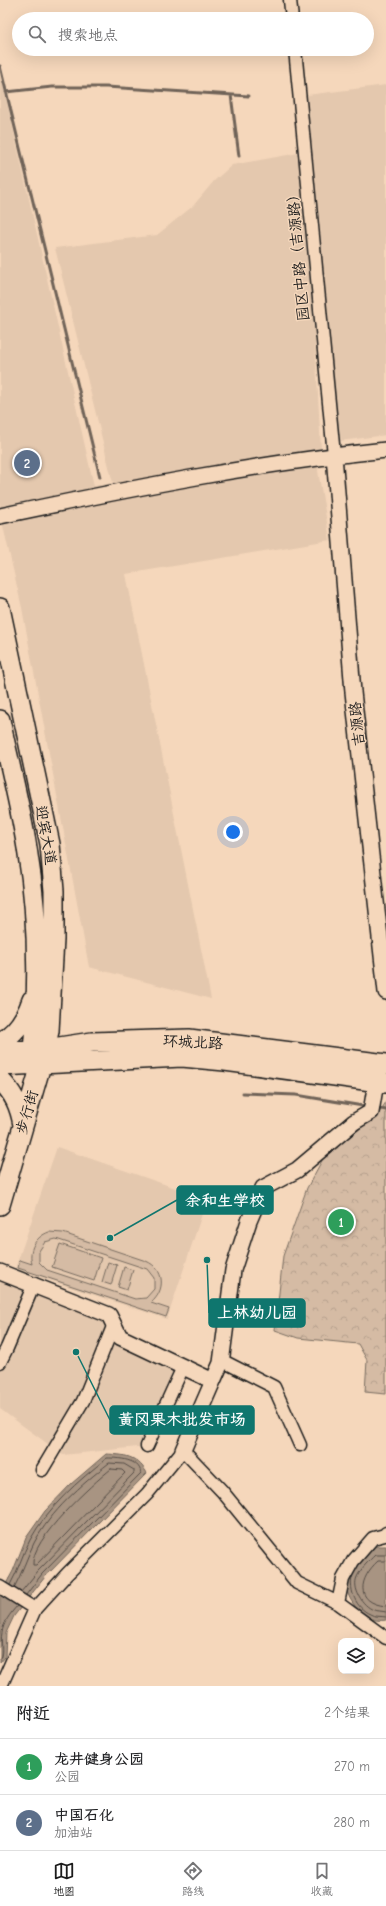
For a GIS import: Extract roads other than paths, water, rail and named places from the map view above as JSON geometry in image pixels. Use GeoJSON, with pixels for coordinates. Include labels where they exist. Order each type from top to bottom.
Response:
{"type":"FeatureCollection","features":[{"type":"Feature","properties":{"kind":"main road","name":"迎宾大道"},"geometry":{"type":"LineString","coordinates":[[0,608],[50,844],[54,883],[54,939],[49,1031],[37,1058]]}},
{"type":"Feature","properties":{"kind":"main road","name":"迎宾大道"},"geometry":{"type":"LineString","coordinates":[[0,720],[27,847],[36,940],[37,1058]]}},
{"type":"Feature","properties":{"kind":"main road"},"geometry":{"type":"LineString","coordinates":[[0,1042],[15,1032],[23,1021],[29,1010],[36,985]]}},
{"type":"Feature","properties":{"kind":"main road","name":"环城北路"},"geometry":{"type":"LineString","coordinates":[[0,1052],[37,1058],[87,1060],[182,1057],[381,1073]]}},
{"type":"Feature","properties":{"kind":"main road","name":"环城北路"},"geometry":{"type":"LineString","coordinates":[[0,1066],[37,1058]]}},
{"type":"Feature","properties":{"kind":"main road","name":"步行街"},"geometry":{"type":"LineString","coordinates":[[0,1205],[23,1127],[37,1058]]}},
{"type":"Feature","properties":{"kind":"main road"},"geometry":{"type":"LineString","coordinates":[[0,1080],[14,1096],[22,1116],[23,1127]]}},
{"type":"Feature","properties":{"kind":"street"},"geometry":{"type":"LineString","coordinates":[[290,0],[291,12]]}},
{"type":"Feature","properties":{"kind":"street","name":"园区中路（吉源路）"},"geometry":{"type":"LineString","coordinates":[[296,56],[334,455]]}},
{"type":"Feature","properties":{"kind":"street"},"geometry":{"type":"LineString","coordinates":[[0,516],[116,492],[334,455],[386,450]]}},
{"type":"Feature","properties":{"kind":"street","name":"吉源路"},"geometry":{"type":"LineString","coordinates":[[334,455],[353,684],[386,992]]}},
{"type":"Feature","properties":{"kind":"street"},"geometry":{"type":"LineString","coordinates":[[1,1686],[30,1606],[67,1574],[147,1494],[183,1450],[222,1360],[233,1270],[248,1221],[264,1188],[297,1170],[354,1122],[371,1112],[381,1073]]}},
{"type":"Feature","properties":{"kind":"street"},"geometry":{"type":"LineString","coordinates":[[0,1272],[34,1284],[109,1315],[120,1337],[213,1381]]}},
{"type":"Feature","properties":{"kind":"street"},"geometry":{"type":"LineString","coordinates":[[0,1362],[34,1284]]}},
{"type":"Feature","properties":{"kind":"street"},"geometry":{"type":"LineString","coordinates":[[42,1470],[83,1401],[114,1324]]}},
{"type":"Feature","properties":{"kind":"street"},"geometry":{"type":"LineString","coordinates":[[222,1360],[274,1387],[300,1445]]}},
{"type":"Feature","properties":{"kind":"street"},"geometry":{"type":"LineString","coordinates":[[147,1446],[183,1367]]}},
{"type":"Feature","properties":{"kind":"street"},"geometry":{"type":"LineString","coordinates":[[183,1450],[222,1491],[297,1583],[338,1603],[386,1638]]}},
{"type":"Feature","properties":{"kind":"street"},"geometry":{"type":"LineString","coordinates":[[338,1603],[343,1579],[353,1561],[373,1538],[386,1534]]}},
{"type":"Feature","properties":{"kind":"street"},"geometry":{"type":"LineString","coordinates":[[1,1588],[30,1606]]}},
{"type":"Feature","properties":{"kind":"water"},"geometry":{"type":"Polygon","coordinates":[[[106,1454],[130,1457],[139,1463],[147,1473],[45,1577],[14,1616],[6,1633],[5,1657],[0,1663],[0,1595],[13,1571],[26,1538],[45,1511],[71,1484],[106,1454]]]}},
{"type":"Feature","properties":{"kind":"water"},"geometry":{"type":"Polygon","coordinates":[[[372,1546],[386,1546],[386,1620],[368,1618],[353,1604],[347,1592],[346,1586],[349,1573],[372,1546]]]}},
{"type":"Feature","properties":{"kind":"waterway"},"geometry":{"type":"LineString","coordinates":[[0,66],[100,477]]}},
{"type":"Feature","properties":{"kind":"waterway"},"geometry":{"type":"LineString","coordinates":[[6,92],[52,87],[106,87],[249,96]]}},
{"type":"Feature","properties":{"kind":"waterway"},"geometry":{"type":"LineString","coordinates":[[231,95],[239,156]]}},
{"type":"Feature","properties":{"kind":"waterway"},"geometry":{"type":"LineString","coordinates":[[243,1093],[296,1095],[363,1106]]}},
{"type":"Feature","properties":{"kind":"waterway"},"geometry":{"type":"LineString","coordinates":[[381,1109],[386,1110]]}},
{"type":"Feature","properties":{"kind":"place","name":"中国石化"},"geometry":{"type":"Point","coordinates":[27,463]}},
{"type":"Feature","properties":{"kind":"place","name":"龙井健身公园"},"geometry":{"type":"Point","coordinates":[341,1222]}},
{"type":"Feature","properties":{"kind":"place","name":"余和生学校"},"geometry":{"type":"Point","coordinates":[110,1238]}},
{"type":"Feature","properties":{"kind":"place","name":"上林幼儿园"},"geometry":{"type":"Point","coordinates":[207,1260]}},
{"type":"Feature","properties":{"kind":"place","name":"黄冈果木批发市场"},"geometry":{"type":"Point","coordinates":[76,1352]}}]}
